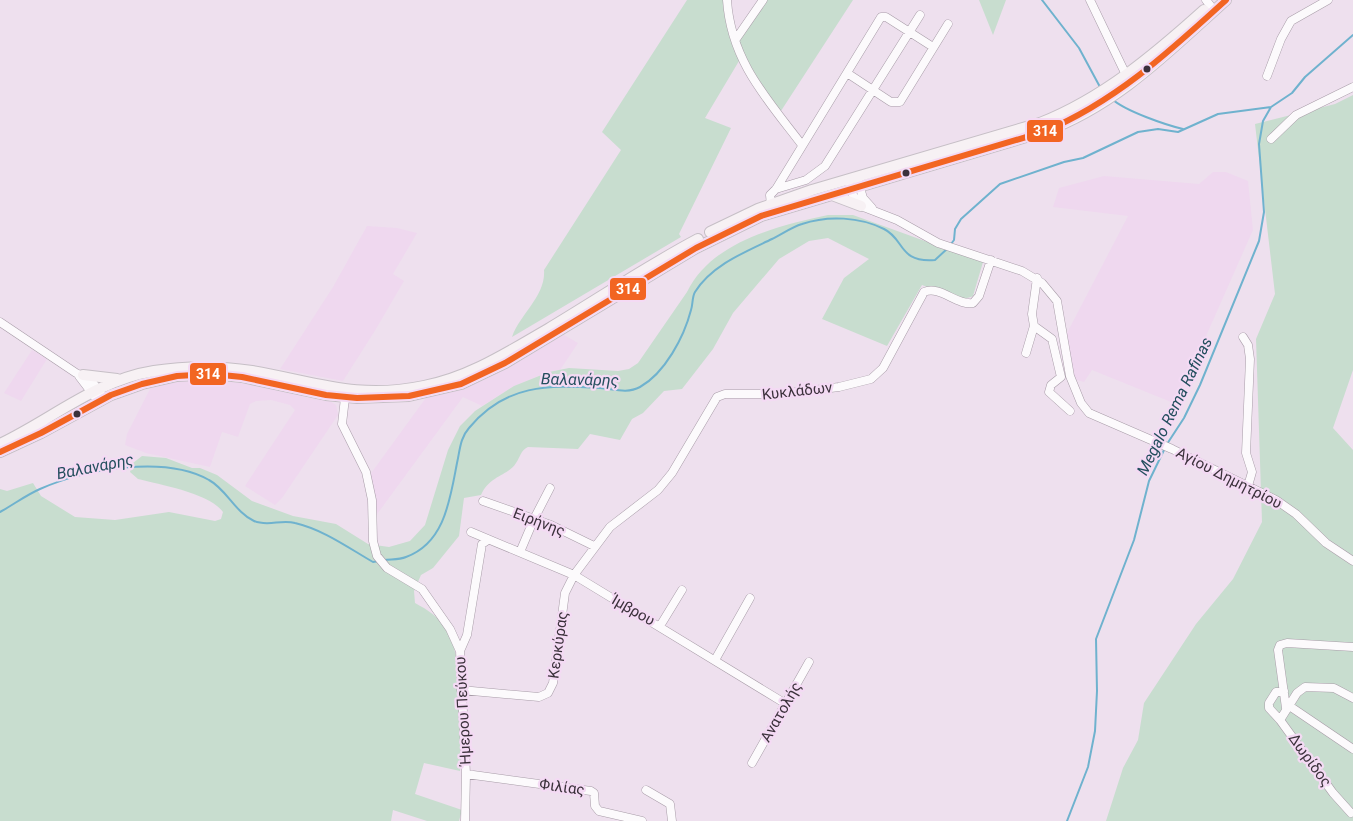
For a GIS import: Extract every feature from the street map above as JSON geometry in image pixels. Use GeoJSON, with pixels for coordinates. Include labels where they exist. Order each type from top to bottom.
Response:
{"type":"FeatureCollection","features":[{"type":"Feature","properties":{"kind":"main road"},"geometry":{"type":"LineString","coordinates":[[0,452],[41,433],[125,379],[151,371],[206,367],[254,371],[327,388],[357,392],[397,391],[435,384],[458,377],[493,361],[693,242],[731,222],[771,205],[854,183],[1040,123],[1099,100],[1182,42],[1226,0]]}},
{"type":"Feature","properties":{"kind":"main road"},"geometry":{"type":"LineString","coordinates":[[1131,78],[1210,2]]}},
{"type":"Feature","properties":{"kind":"main road"},"geometry":{"type":"LineString","coordinates":[[0,444],[80,399],[154,381],[200,374],[247,377],[345,398],[377,399],[410,396],[467,381],[505,363],[726,232],[778,209],[832,195],[854,183]]}},
{"type":"Feature","properties":{"kind":"main road"},"geometry":{"type":"LineString","coordinates":[[832,195],[861,206]]}},
{"type":"Feature","properties":{"kind":"main road"},"geometry":{"type":"LineString","coordinates":[[80,399],[83,388],[80,375],[101,379],[125,379]]}},
{"type":"Feature","properties":{"kind":"street"},"geometry":{"type":"LineString","coordinates":[[727,0],[731,23],[744,63],[764,98],[802,144]]}},
{"type":"Feature","properties":{"kind":"street"},"geometry":{"type":"LineString","coordinates":[[736,39],[763,0]]}},
{"type":"Feature","properties":{"kind":"street"},"geometry":{"type":"LineString","coordinates":[[1090,0],[1119,59],[1131,78]]}},
{"type":"Feature","properties":{"kind":"street"},"geometry":{"type":"LineString","coordinates":[[1267,76],[1280,39],[1291,20],[1328,0]]}},
{"type":"Feature","properties":{"kind":"street"},"geometry":{"type":"LineString","coordinates":[[776,188],[806,180],[825,166],[874,91],[920,15]]}},
{"type":"Feature","properties":{"kind":"street"},"geometry":{"type":"LineString","coordinates":[[771,205],[770,195],[881,17],[886,17],[933,47]]}},
{"type":"Feature","properties":{"kind":"street"},"geometry":{"type":"LineString","coordinates":[[847,73],[891,102],[900,102],[948,24]]}},
{"type":"Feature","properties":{"kind":"street"},"geometry":{"type":"LineString","coordinates":[[1271,139],[1296,115],[1353,87]]}},
{"type":"Feature","properties":{"kind":"street"},"geometry":{"type":"LineString","coordinates":[[854,183],[861,206]]}},
{"type":"Feature","properties":{"kind":"street","name":"Αγίου Δημητρίου"},"geometry":{"type":"LineString","coordinates":[[854,183],[865,201],[874,210]]}},
{"type":"Feature","properties":{"kind":"street","name":"Αγίου Δημητρίου"},"geometry":{"type":"LineString","coordinates":[[861,206],[874,210],[954,249],[991,260],[1037,278],[1052,292],[1057,301],[1070,376],[1084,408],[1100,418],[1158,442],[1283,504],[1326,543],[1353,560]]}},
{"type":"Feature","properties":{"kind":"street","name":"Κυκλάδων"},"geometry":{"type":"LineString","coordinates":[[594,546],[610,527],[658,490],[672,473],[717,397],[725,394],[780,394],[839,387],[871,379],[883,368],[924,292],[932,290],[964,303],[974,303],[980,296],[991,260]]}},
{"type":"Feature","properties":{"kind":"street"},"geometry":{"type":"LineString","coordinates":[[1026,353],[1034,326],[1032,314],[1037,278]]}},
{"type":"Feature","properties":{"kind":"street"},"geometry":{"type":"LineString","coordinates":[[0,322],[80,375],[92,380],[98,395]]}},
{"type":"Feature","properties":{"kind":"street"},"geometry":{"type":"LineString","coordinates":[[1034,326],[1052,339],[1060,365],[1061,377],[1051,384],[1048,392],[1070,411]]}},
{"type":"Feature","properties":{"kind":"street"},"geometry":{"type":"LineString","coordinates":[[1243,337],[1248,345],[1250,359],[1246,453],[1252,472],[1248,486]]}},
{"type":"Feature","properties":{"kind":"street","name":"Ήμερου Πεύκου"},"geometry":{"type":"LineString","coordinates":[[345,398],[342,424],[366,472],[372,500],[374,541],[377,556],[390,570],[422,589],[450,629],[460,651],[466,774],[465,821]]}},
{"type":"Feature","properties":{"kind":"street"},"geometry":{"type":"LineString","coordinates":[[520,552],[534,518],[550,488]]}},
{"type":"Feature","properties":{"kind":"street","name":"Ειρήνης"},"geometry":{"type":"LineString","coordinates":[[483,501],[534,518],[594,546]]}},
{"type":"Feature","properties":{"kind":"street","name":"Ίμβρου"},"geometry":{"type":"LineString","coordinates":[[471,532],[574,574],[786,704]]}},
{"type":"Feature","properties":{"kind":"street"},"geometry":{"type":"LineString","coordinates":[[460,651],[467,636],[482,544],[488,540]]}},
{"type":"Feature","properties":{"kind":"street","name":"Κερκύρας"},"geometry":{"type":"LineString","coordinates":[[462,690],[538,697],[548,693],[553,684],[565,593],[574,574],[594,546]]}},
{"type":"Feature","properties":{"kind":"street"},"geometry":{"type":"LineString","coordinates":[[660,626],[682,590]]}},
{"type":"Feature","properties":{"kind":"street"},"geometry":{"type":"LineString","coordinates":[[715,660],[750,598]]}},
{"type":"Feature","properties":{"kind":"street"},"geometry":{"type":"LineString","coordinates":[[1353,647],[1286,643],[1280,645],[1278,650],[1287,706],[1353,749]]}},
{"type":"Feature","properties":{"kind":"street","name":"Ανατολής"},"geometry":{"type":"LineString","coordinates":[[752,763],[809,662]]}},
{"type":"Feature","properties":{"kind":"street","name":"Δωρίδος"},"geometry":{"type":"LineString","coordinates":[[1352,812],[1333,793],[1280,720],[1287,706],[1299,690],[1309,686],[1334,688],[1353,698]]}},
{"type":"Feature","properties":{"kind":"street"},"geometry":{"type":"LineString","coordinates":[[1280,720],[1270,708],[1269,703],[1276,692],[1284,691]]}},
{"type":"Feature","properties":{"kind":"street","name":"Φιλίας"},"geometry":{"type":"LineString","coordinates":[[466,774],[591,791],[594,793],[595,806],[598,811],[642,821]]}},
{"type":"Feature","properties":{"kind":"street"},"geometry":{"type":"LineString","coordinates":[[646,790],[670,804],[672,821]]}},
{"type":"Feature","properties":{"kind":"street"},"geometry":{"type":"LineString","coordinates":[[1346,821],[1352,812]]}},
{"type":"Feature","properties":{"kind":"shaded area"},"geometry":{"type":"Polygon","coordinates":[[[1213,172],[1226,172],[1248,181],[1253,230],[1176,404],[1092,370],[1084,382],[1074,379],[1067,333],[1128,216],[1053,207],[1059,188],[1104,176],[1199,184],[1213,172]]]}},
{"type":"Feature","properties":{"kind":"shaded area"},"geometry":{"type":"Polygon","coordinates":[[[367,226],[397,228],[417,233],[393,274],[404,281],[376,329],[343,381],[280,369],[333,287],[367,226]]]}},
{"type":"Feature","properties":{"kind":"shaded area"},"geometry":{"type":"Polygon","coordinates":[[[559,332],[578,343],[560,370],[548,372],[514,386],[482,406],[463,397],[375,517],[369,476],[428,395],[559,332]]]}},
{"type":"Feature","properties":{"kind":"shaded area"},"geometry":{"type":"Polygon","coordinates":[[[32,350],[47,359],[21,401],[4,393],[32,350]]]}},
{"type":"Feature","properties":{"kind":"shaded area"},"geometry":{"type":"Polygon","coordinates":[[[191,380],[249,383],[304,395],[304,397],[328,400],[336,405],[338,415],[282,498],[275,505],[245,486],[295,410],[290,405],[271,400],[256,401],[250,404],[238,437],[222,432],[210,467],[146,453],[125,445],[127,434],[152,385],[191,380]]]}},
{"type":"Feature","properties":{"kind":"green space"},"geometry":{"type":"Polygon","coordinates":[[[687,0],[726,0],[732,38],[739,61],[705,118],[731,128],[679,234],[681,237],[512,337],[537,297],[544,279],[544,270],[621,150],[602,132],[687,0]]]}},
{"type":"Feature","properties":{"kind":"green space"},"geometry":{"type":"Polygon","coordinates":[[[765,0],[853,0],[779,114],[754,79],[738,39],[765,0]]]}},
{"type":"Feature","properties":{"kind":"green space"},"geometry":{"type":"Polygon","coordinates":[[[979,0],[1006,0],[993,35],[979,0]]]}},
{"type":"Feature","properties":{"kind":"green space"},"geometry":{"type":"Polygon","coordinates":[[[1353,95],[1353,370],[1333,428],[1353,450],[1353,821],[1106,821],[1123,768],[1138,740],[1144,703],[1196,624],[1233,579],[1262,522],[1256,339],[1275,294],[1255,124],[1335,104],[1353,95]]]}},
{"type":"Feature","properties":{"kind":"green space"},"geometry":{"type":"Polygon","coordinates":[[[828,215],[853,215],[983,262],[973,296],[967,298],[954,297],[922,285],[887,346],[822,319],[844,278],[869,259],[828,238],[809,241],[779,259],[733,313],[713,349],[682,389],[664,391],[643,413],[632,419],[620,440],[590,434],[578,449],[528,447],[522,452],[513,467],[489,483],[481,495],[464,498],[459,536],[433,568],[421,575],[414,591],[415,603],[429,611],[440,621],[453,643],[457,659],[462,719],[460,771],[424,763],[415,794],[462,810],[459,821],[427,821],[393,810],[391,821],[0,821],[0,489],[7,491],[33,483],[41,496],[75,517],[115,520],[169,512],[215,521],[221,519],[223,512],[207,500],[184,491],[138,479],[130,472],[133,463],[142,456],[166,458],[217,475],[252,501],[293,516],[336,524],[368,544],[389,547],[410,541],[425,525],[448,450],[460,426],[475,411],[514,386],[549,372],[569,368],[618,371],[629,369],[638,363],[698,274],[713,260],[729,248],[748,238],[828,215]]]}},
{"type":"Feature","properties":{"kind":"waterway"},"geometry":{"type":"LineString","coordinates":[[1042,0],[1079,48],[1100,87]]}},
{"type":"Feature","properties":{"kind":"waterway","name":"Megalo Rema Rafinas"},"geometry":{"type":"LineString","coordinates":[[1167,444],[1184,418],[1200,385],[1259,241],[1264,212],[1259,144],[1263,121],[1271,107],[1292,93],[1305,77],[1353,35]]}},
{"type":"Feature","properties":{"kind":"waterway"},"geometry":{"type":"LineString","coordinates":[[1112,99],[1136,113],[1183,129]]}},
{"type":"Feature","properties":{"kind":"waterway","name":"Βαλανάρης"},"geometry":{"type":"LineString","coordinates":[[951,244],[954,240],[955,229],[961,219],[1000,184],[1064,162],[1083,158],[1138,132],[1158,129],[1178,132],[1218,114],[1271,107]]}},
{"type":"Feature","properties":{"kind":"waterway","name":"Βαλανάρης"},"geometry":{"type":"LineString","coordinates":[[384,560],[403,558],[419,550],[437,531],[444,518],[452,491],[462,440],[469,428],[483,414],[497,403],[528,390],[563,387],[625,391],[640,387],[658,373],[678,343],[692,308],[694,294],[702,283],[710,274],[740,254],[798,225],[833,218],[865,222],[884,229],[891,233],[908,254],[914,258],[935,260],[948,248]]}},
{"type":"Feature","properties":{"kind":"waterway","name":"Megalo Rema Rafinas"},"geometry":{"type":"LineString","coordinates":[[1067,821],[1088,767],[1095,731],[1097,691],[1096,639],[1134,540],[1149,481],[1165,448]]}},
{"type":"Feature","properties":{"kind":"waterway","name":"Βαλανάρης"},"geometry":{"type":"LineString","coordinates":[[0,512],[40,489],[79,476],[125,468],[170,468],[191,472],[209,480],[254,521],[259,523],[290,522],[306,526],[373,562],[379,561]]}},
{"type":"Feature","properties":{"kind":"transit line","name":"314"},"geometry":{"type":"LineString","coordinates":[[0,452],[41,433],[111,395],[142,384],[177,376],[212,374],[242,377],[326,395],[357,398],[409,396],[461,384],[505,363],[696,248],[761,216],[1043,132],[1069,120],[1118,91],[1162,57],[1226,0]]}}]}
